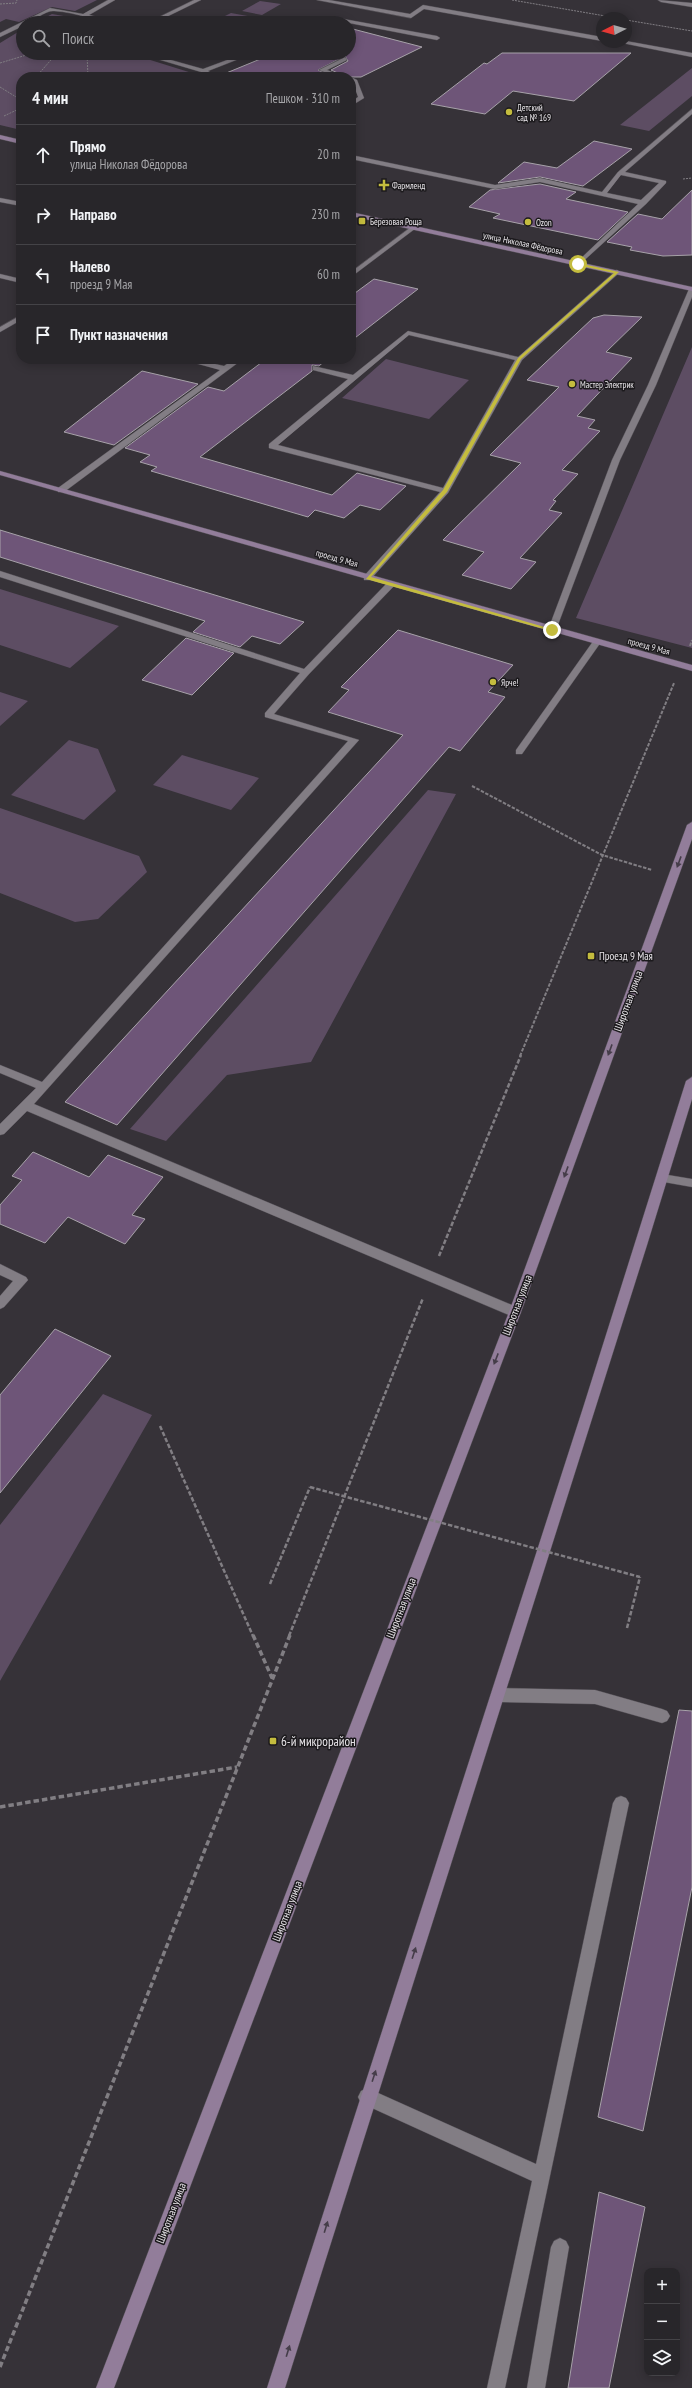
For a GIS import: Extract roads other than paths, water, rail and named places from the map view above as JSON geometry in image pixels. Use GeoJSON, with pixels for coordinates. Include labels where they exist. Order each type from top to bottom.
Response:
{"type":"FeatureCollection","features":[{"type":"Feature","properties":{"kind":"main road"},"geometry":{"type":"LineString","coordinates":[[0,137],[16,141]]}},
{"type":"Feature","properties":{"kind":"main road","name":"улица Николая Фёдорова"},"geometry":{"type":"LineString","coordinates":[[356,215],[692,289]]}},
{"type":"Feature","properties":{"kind":"main road","name":"проезд 9 Мая"},"geometry":{"type":"LineString","coordinates":[[0,473],[552,630],[692,668]]}},
{"type":"Feature","properties":{"kind":"main road","name":"Широтная улица"},"geometry":{"type":"LineString","coordinates":[[105,2388],[514,1312],[692,825]]}},
{"type":"Feature","properties":{"kind":"main road"},"geometry":{"type":"LineString","coordinates":[[276,2388],[367,2097],[499,1696],[692,1081]]}},
{"type":"Feature","properties":{"kind":"lane"},"geometry":{"type":"LineString","coordinates":[[84,15],[112,0]]}},
{"type":"Feature","properties":{"kind":"lane"},"geometry":{"type":"LineString","coordinates":[[165,16],[198,0]]}},
{"type":"Feature","properties":{"kind":"lane"},"geometry":{"type":"LineString","coordinates":[[320,0],[411,16],[423,7],[596,38]]}},
{"type":"Feature","properties":{"kind":"lane"},"geometry":{"type":"LineString","coordinates":[[661,0],[692,5]]}},
{"type":"Feature","properties":{"kind":"lane"},"geometry":{"type":"LineString","coordinates":[[38,16],[52,9],[88,16]]}},
{"type":"Feature","properties":{"kind":"lane"},"geometry":{"type":"LineString","coordinates":[[356,23],[437,38]]}},
{"type":"Feature","properties":{"kind":"lane"},"geometry":{"type":"LineString","coordinates":[[0,35],[16,27]]}},
{"type":"Feature","properties":{"kind":"lane"},"geometry":{"type":"LineString","coordinates":[[632,44],[692,55]]}},
{"type":"Feature","properties":{"kind":"lane"},"geometry":{"type":"LineString","coordinates":[[164,60],[203,71],[232,60]]}},
{"type":"Feature","properties":{"kind":"lane"},"geometry":{"type":"LineString","coordinates":[[328,72],[322,70],[343,60]]}},
{"type":"Feature","properties":{"kind":"lane"},"geometry":{"type":"LineString","coordinates":[[356,85],[361,98],[356,101]]}},
{"type":"Feature","properties":{"kind":"lane"},"geometry":{"type":"LineString","coordinates":[[604,193],[620,173],[692,111]]}},
{"type":"Feature","properties":{"kind":"lane"},"geometry":{"type":"LineString","coordinates":[[356,158],[495,187],[540,180],[644,203]]}},
{"type":"Feature","properties":{"kind":"lane"},"geometry":{"type":"LineString","coordinates":[[578,264],[644,203],[664,182],[620,173]]}},
{"type":"Feature","properties":{"kind":"lane"},"geometry":{"type":"LineString","coordinates":[[0,200],[16,203]]}},
{"type":"Feature","properties":{"kind":"lane"},"geometry":{"type":"LineString","coordinates":[[356,271],[413,228]]}},
{"type":"Feature","properties":{"kind":"lane"},"geometry":{"type":"LineString","coordinates":[[368,578],[445,491],[519,359],[617,272]]}},
{"type":"Feature","properties":{"kind":"lane"},"geometry":{"type":"LineString","coordinates":[[0,276],[16,280]]}},
{"type":"Feature","properties":{"kind":"lane"},"geometry":{"type":"LineString","coordinates":[[552,630],[616,460],[652,386],[692,289]]}},
{"type":"Feature","properties":{"kind":"lane"},"geometry":{"type":"LineString","coordinates":[[0,330],[16,321]]}},
{"type":"Feature","properties":{"kind":"lane"},"geometry":{"type":"LineString","coordinates":[[445,491],[272,446],[408,333],[519,359]]}},
{"type":"Feature","properties":{"kind":"lane"},"geometry":{"type":"LineString","coordinates":[[205,364],[226,369]]}},
{"type":"Feature","properties":{"kind":"lane"},"geometry":{"type":"LineString","coordinates":[[61,490],[232,364]]}},
{"type":"Feature","properties":{"kind":"lane"},"geometry":{"type":"LineString","coordinates":[[316,368],[354,378]]}},
{"type":"Feature","properties":{"kind":"lane"},"geometry":{"type":"LineString","coordinates":[[0,574],[306,672]]}},
{"type":"Feature","properties":{"kind":"lane"},"geometry":{"type":"LineString","coordinates":[[0,1131],[24,1105],[44,1087],[354,740],[268,715],[306,672],[391,584]]}},
{"type":"Feature","properties":{"kind":"lane"},"geometry":{"type":"LineString","coordinates":[[519,752],[597,642]]}},
{"type":"Feature","properties":{"kind":"lane"},"geometry":{"type":"LineString","coordinates":[[0,1069],[44,1087]]}},
{"type":"Feature","properties":{"kind":"lane"},"geometry":{"type":"LineString","coordinates":[[24,1105],[514,1312]]}},
{"type":"Feature","properties":{"kind":"lane"},"geometry":{"type":"LineString","coordinates":[[662,1178],[692,1183]]}},
{"type":"Feature","properties":{"kind":"lane"},"geometry":{"type":"LineString","coordinates":[[0,1269],[22,1280],[0,1304]]}},
{"type":"Feature","properties":{"kind":"lane"},"geometry":{"type":"LineString","coordinates":[[499,1696],[595,1697],[662,1716]]}},
{"type":"Feature","properties":{"kind":"lane"},"geometry":{"type":"LineString","coordinates":[[496,2388],[621,1803]]}},
{"type":"Feature","properties":{"kind":"lane"},"geometry":{"type":"LineString","coordinates":[[367,2097],[542,2176]]}},
{"type":"Feature","properties":{"kind":"lane"},"geometry":{"type":"LineString","coordinates":[[536,2388],[560,2247]]}},
{"type":"Feature","properties":{"kind":"place","name":"Детский сад № 169"},"geometry":{"type":"Point","coordinates":[509,112]}},
{"type":"Feature","properties":{"kind":"place","name":"Фармленд"},"geometry":{"type":"Point","coordinates":[384,185]}},
{"type":"Feature","properties":{"kind":"place","name":"Березовая Роща"},"geometry":{"type":"Point","coordinates":[362,221]}},
{"type":"Feature","properties":{"kind":"place","name":"Ozon"},"geometry":{"type":"Point","coordinates":[528,222]}},
{"type":"Feature","properties":{"kind":"place","name":"Мастер Электрик"},"geometry":{"type":"Point","coordinates":[572,384]}},
{"type":"Feature","properties":{"kind":"place","name":"Ярче!"},"geometry":{"type":"Point","coordinates":[493,682]}},
{"type":"Feature","properties":{"kind":"place","name":"Проезд 9 Мая"},"geometry":{"type":"Point","coordinates":[591,956]}},
{"type":"Feature","properties":{"kind":"place","name":"6-й микрорайон"},"geometry":{"type":"Point","coordinates":[273,1741]}}]}
